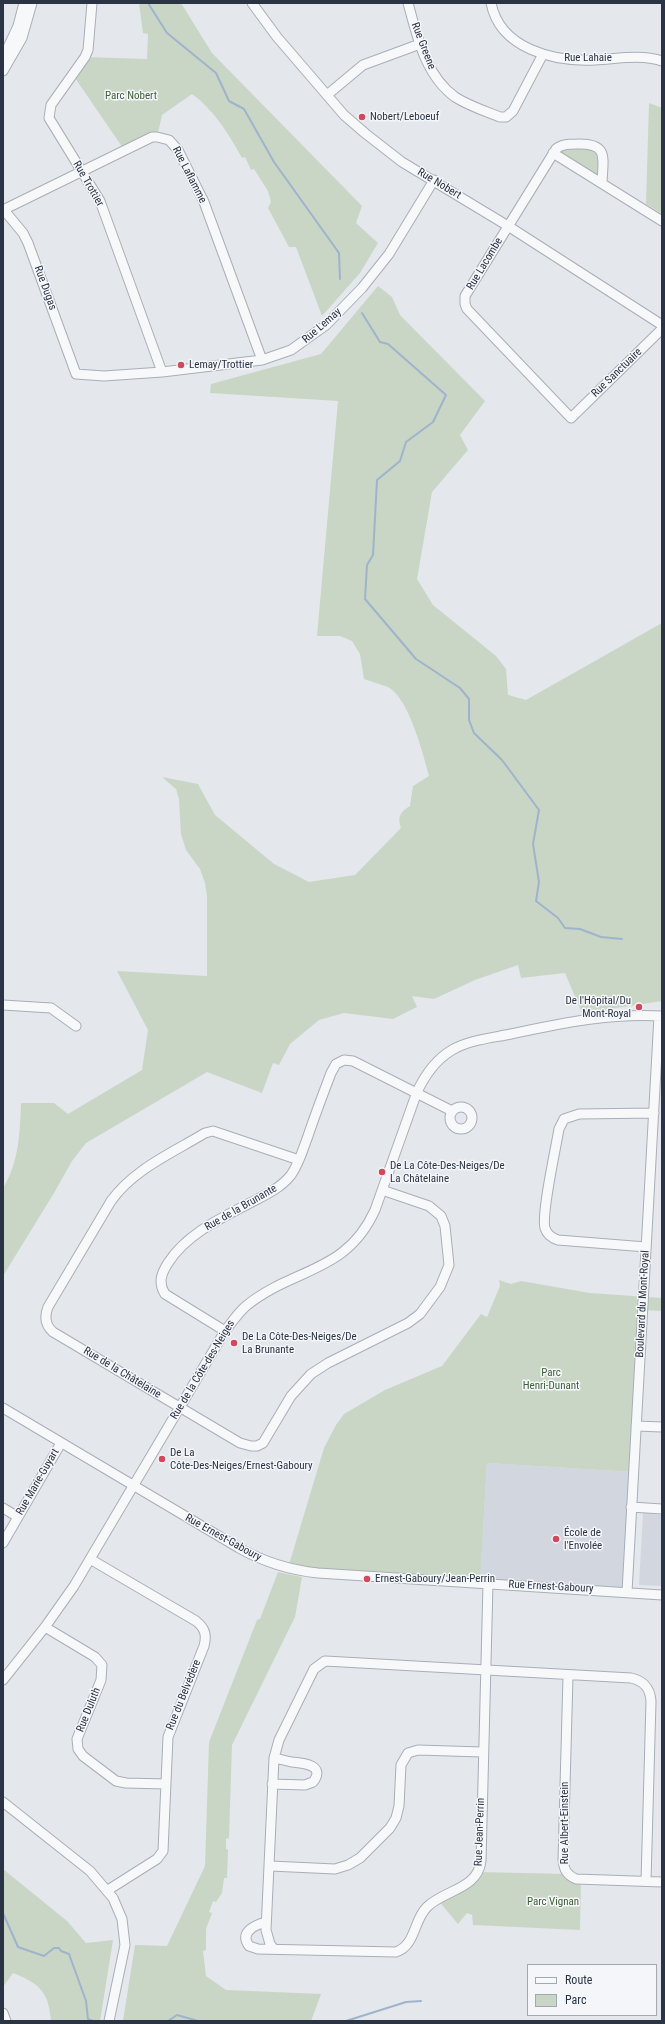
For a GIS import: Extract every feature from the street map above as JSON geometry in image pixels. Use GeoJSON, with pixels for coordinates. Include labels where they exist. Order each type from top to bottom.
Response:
{"type":"FeatureCollection","features":[{"type":"Feature","properties":{"kind":"street"},"geometry":{"type":"LineString","coordinates":[[3,58],[16,32],[24,3]]}},
{"type":"Feature","properties":{"kind":"street"},"geometry":{"type":"LineString","coordinates":[[3,71],[22,38],[32,3]]}},
{"type":"Feature","properties":{"kind":"street","name":"Rue Trottier"},"geometry":{"type":"LineString","coordinates":[[92,3],[88,50],[84,61],[52,105],[49,114],[51,123],[100,201],[162,372]]}},
{"type":"Feature","properties":{"kind":"street","name":"Rue Nobert"},"geometry":{"type":"LineString","coordinates":[[252,3],[277,37],[344,115],[366,134],[402,162],[508,226],[662,325]]}},
{"type":"Feature","properties":{"kind":"street","name":"Rue Greene"},"geometry":{"type":"LineString","coordinates":[[408,3],[420,44],[433,74],[447,90],[472,106],[506,117],[514,111],[543,54]]}},
{"type":"Feature","properties":{"kind":"street","name":"Rue Lahaie"},"geometry":{"type":"LineString","coordinates":[[491,3],[497,20],[508,36],[543,54],[573,59],[640,57],[662,61]]}},
{"type":"Feature","properties":{"kind":"street"},"geometry":{"type":"LineString","coordinates":[[327,95],[363,65],[420,44]]}},
{"type":"Feature","properties":{"kind":"street","name":"Rue Laflamme"},"geometry":{"type":"LineString","coordinates":[[3,209],[152,137],[163,138],[174,144],[204,202],[262,360]]}},
{"type":"Feature","properties":{"kind":"street"},"geometry":{"type":"LineString","coordinates":[[602,183],[603,157],[602,152],[596,145],[591,143],[563,145],[553,153],[662,221]]}},
{"type":"Feature","properties":{"kind":"street","name":"Rue Lacombe"},"geometry":{"type":"LineString","coordinates":[[553,153],[465,296],[464,304],[467,309],[571,418]]}},
{"type":"Feature","properties":{"kind":"street","name":"Rue Lemay"},"geometry":{"type":"LineString","coordinates":[[76,374],[104,376],[162,372],[262,360],[291,350],[313,336],[362,288],[389,254],[434,180]]}},
{"type":"Feature","properties":{"kind":"street","name":"Rue Dugas"},"geometry":{"type":"LineString","coordinates":[[3,209],[23,233],[28,243],[76,374]]}},
{"type":"Feature","properties":{"kind":"street","name":"Rue Sanctuaire"},"geometry":{"type":"LineString","coordinates":[[571,418],[662,329]]}},
{"type":"Feature","properties":{"kind":"street"},"geometry":{"type":"LineString","coordinates":[[3,1005],[51,1008],[76,1026]]}},
{"type":"Feature","properties":{"kind":"street","name":"Rue de la Côte-des-Neiges"},"geometry":{"type":"LineString","coordinates":[[3,1680],[45,1627],[90,1559],[225,1331],[239,1312],[253,1300],[333,1259],[350,1247],[366,1228],[382,1190],[417,1092],[426,1075],[437,1062],[451,1051],[467,1043],[584,1019],[646,1014],[661,1016]]}},
{"type":"Feature","properties":{"kind":"street","name":"Boulevard du Mont-Royal"},"geometry":{"type":"LineString","coordinates":[[627,1592],[646,1247],[661,1016]]}},
{"type":"Feature","properties":{"kind":"street","name":"Rue de la Brunante"},"geometry":{"type":"LineString","coordinates":[[225,1331],[164,1294],[160,1284],[162,1274],[175,1253],[185,1242],[274,1190],[291,1175],[299,1160],[333,1069],[340,1061],[348,1059],[353,1061],[452,1111]]}},
{"type":"Feature","properties":{"kind":"street"},"geometry":{"type":"LineString","coordinates":[[646,1247],[558,1240],[546,1232],[544,1217],[559,1129],[564,1119],[579,1114],[654,1113]]}},
{"type":"Feature","properties":{"kind":"street","name":"Rue de la Châtelaine"},"geometry":{"type":"LineString","coordinates":[[299,1160],[216,1132],[205,1133],[133,1176],[121,1187],[111,1201],[48,1307],[46,1321],[54,1332],[180,1407],[240,1442],[251,1446],[257,1446],[266,1440],[292,1396],[311,1374],[328,1363],[403,1326],[420,1314],[440,1287],[448,1270],[449,1260],[444,1221],[434,1209],[382,1190]]}},
{"type":"Feature","properties":{"kind":"street","name":"Rue Ernest-Gaboury"},"geometry":{"type":"LineString","coordinates":[[3,1408],[249,1554],[281,1567],[318,1573],[662,1595]]}},
{"type":"Feature","properties":{"kind":"street"},"geometry":{"type":"LineString","coordinates":[[636,1426],[662,1427]]}},
{"type":"Feature","properties":{"kind":"street","name":"Rue Marie-Guyart"},"geometry":{"type":"LineString","coordinates":[[3,1543],[60,1443]]}},
{"type":"Feature","properties":{"kind":"street"},"geometry":{"type":"LineString","coordinates":[[631,1507],[662,1509]]}},
{"type":"Feature","properties":{"kind":"street"},"geometry":{"type":"LineString","coordinates":[[3,1508],[18,1517]]}},
{"type":"Feature","properties":{"kind":"street","name":"Rue du Belvédère"},"geometry":{"type":"LineString","coordinates":[[90,1559],[196,1621],[205,1630],[204,1646],[170,1730],[166,1784],[164,1846],[161,1855],[108,1890]]}},
{"type":"Feature","properties":{"kind":"street","name":"Rue Jean-Perrin"},"geometry":{"type":"LineString","coordinates":[[266,1922],[250,1928],[246,1935],[247,1943],[253,1948],[390,1953],[406,1947],[412,1938],[417,1922],[427,1907],[472,1880],[478,1872],[481,1861],[482,1752],[488,1584]]}},
{"type":"Feature","properties":{"kind":"street","name":"Rue Duluth"},"geometry":{"type":"LineString","coordinates":[[45,1627],[95,1657],[102,1665],[101,1680],[78,1739],[80,1752],[116,1781],[126,1783],[166,1784]]}},
{"type":"Feature","properties":{"kind":"street"},"geometry":{"type":"LineString","coordinates":[[274,1949],[267,1935],[266,1922],[270,1866],[274,1758],[283,1733],[314,1669],[320,1662],[329,1660],[637,1680],[642,1682],[648,1689],[651,1701],[646,1881]]}},
{"type":"Feature","properties":{"kind":"street","name":"Rue Albert-Einstein"},"geometry":{"type":"LineString","coordinates":[[568,1676],[563,1860],[565,1870],[576,1879],[662,1882]]}},
{"type":"Feature","properties":{"kind":"street"},"geometry":{"type":"LineString","coordinates":[[270,1866],[335,1869],[354,1862],[390,1828],[396,1818],[399,1806],[401,1765],[408,1753],[418,1750],[482,1752]]}},
{"type":"Feature","properties":{"kind":"street"},"geometry":{"type":"LineString","coordinates":[[272,1784],[305,1785],[312,1782],[316,1775],[313,1766],[310,1764],[274,1758]]}},
{"type":"Feature","properties":{"kind":"street"},"geometry":{"type":"LineString","coordinates":[[3,1802],[90,1871],[108,1890],[122,1919],[125,1945],[109,2021]]}},
{"type":"Feature","properties":{"kind":"street"},"geometry":{"type":"LineString","coordinates":[[3,2014],[6,2021]]}},
{"type":"Feature","properties":{"kind":"shaded area","name":"École de l'Envolée"},"geometry":{"type":"Polygon","coordinates":[[[487,1463],[633,1472],[627,1592],[480,1583],[487,1463]]]}},
{"type":"Feature","properties":{"kind":"shaded area"},"geometry":{"type":"Polygon","coordinates":[[[643,1513],[662,1515],[662,1586],[639,1585],[643,1513]]]}},
{"type":"Feature","properties":{"kind":"green space","name":"Parc Nobert"},"geometry":{"type":"Polygon","coordinates":[[[139,3],[181,3],[212,53],[362,206],[356,223],[378,243],[360,273],[322,316],[296,247],[289,247],[268,208],[271,202],[268,191],[254,169],[251,170],[245,157],[242,158],[226,131],[200,100],[192,94],[162,115],[157,137],[125,151],[73,75],[85,57],[147,59],[148,34],[143,33],[139,3]]]}},
{"type":"Feature","properties":{"kind":"green space"},"geometry":{"type":"Polygon","coordinates":[[[649,103],[662,108],[662,214],[646,204],[649,103]]]}},
{"type":"Feature","properties":{"kind":"green space"},"geometry":{"type":"Polygon","coordinates":[[[599,148],[602,183],[553,153],[556,149],[599,148]]]}},
{"type":"Feature","properties":{"kind":"green space"},"geometry":{"type":"Polygon","coordinates":[[[378,286],[392,297],[400,315],[485,401],[460,435],[468,450],[432,492],[417,579],[433,605],[496,656],[506,669],[508,695],[526,700],[662,623],[662,1001],[582,1013],[565,973],[521,978],[518,965],[475,980],[434,999],[412,996],[417,1007],[393,1019],[344,1013],[319,1020],[290,1044],[279,1065],[273,1063],[262,1093],[207,1072],[86,1143],[72,1161],[3,1276],[3,1188],[12,1168],[18,1147],[21,1103],[54,1103],[68,1114],[142,1070],[148,1030],[117,971],[207,976],[207,896],[205,883],[200,869],[186,850],[181,834],[179,799],[176,789],[162,777],[198,784],[215,815],[274,864],[309,882],[355,875],[401,828],[399,818],[404,810],[410,806],[413,786],[429,776],[409,714],[396,693],[388,687],[364,679],[360,654],[352,641],[340,636],[317,636],[338,401],[210,393],[211,384],[321,354],[378,286]]]}},
{"type":"Feature","properties":{"kind":"green space","name":"Parc Henri-Dunant"},"geometry":{"type":"Polygon","coordinates":[[[499,1280],[511,1284],[521,1281],[590,1293],[662,1298],[662,1311],[643,1310],[633,1472],[487,1463],[480,1583],[288,1568],[324,1448],[336,1425],[344,1414],[385,1390],[442,1366],[481,1314],[487,1317],[500,1286],[499,1280]]]}},
{"type":"Feature","properties":{"kind":"green space"},"geometry":{"type":"Polygon","coordinates":[[[278,1572],[302,1577],[295,1617],[232,1745],[229,1838],[226,1839],[226,1849],[228,1850],[227,1878],[224,1878],[222,1893],[216,1902],[213,1901],[209,1912],[212,1913],[206,1929],[206,1950],[203,1951],[206,1976],[226,1990],[321,1994],[311,2021],[123,2021],[135,1945],[167,1946],[205,1866],[209,1742],[257,1620],[260,1619],[278,1572]]]}},
{"type":"Feature","properties":{"kind":"green space"},"geometry":{"type":"Polygon","coordinates":[[[3,1869],[67,1921],[86,1943],[113,1940],[100,2021],[51,2021],[48,2003],[41,1990],[30,1981],[13,1973],[3,1987],[3,1869]]]}},
{"type":"Feature","properties":{"kind":"green space","name":"Parc Vignan"},"geometry":{"type":"Polygon","coordinates":[[[478,1872],[568,1874],[581,1879],[580,1930],[473,1925],[472,1915],[467,1913],[458,1924],[438,1900],[478,1872]]]}},
{"type":"Feature","properties":{"kind":"waterway"},"geometry":{"type":"LineString","coordinates":[[148,3],[167,33],[216,73],[229,101],[244,109],[274,162],[339,253],[340,279]]}},
{"type":"Feature","properties":{"kind":"waterway"},"geometry":{"type":"LineString","coordinates":[[362,313],[380,342],[388,344],[446,395],[433,422],[406,442],[400,461],[377,480],[373,555],[367,565],[365,599],[416,659],[460,688],[469,699],[469,720],[474,733],[502,760],[539,810],[533,844],[539,882],[536,901],[558,918],[565,928],[580,929],[601,937],[622,939]]}},
{"type":"Feature","properties":{"kind":"waterway"},"geometry":{"type":"LineString","coordinates":[[3,1913],[18,1947],[44,1956],[54,1948],[59,1948],[61,1951],[69,1954],[86,2001],[88,2019],[93,2021]]}},
{"type":"Feature","properties":{"kind":"waterway"},"geometry":{"type":"LineString","coordinates":[[346,2021],[406,2002],[421,2001]]}},
{"type":"Feature","properties":{"kind":"waterway"},"geometry":{"type":"LineString","coordinates":[[168,2021],[177,2015],[198,2021]]}},
{"type":"Feature","properties":{"kind":"place","name":"Nobert/Leboeuf"},"geometry":{"type":"Point","coordinates":[362,117]}},
{"type":"Feature","properties":{"kind":"place","name":"Lemay/Trottier"},"geometry":{"type":"Point","coordinates":[181,365]}},
{"type":"Feature","properties":{"kind":"place","name":"De l'Hôpital/Du Mont-Royal"},"geometry":{"type":"Point","coordinates":[639,1007]}},
{"type":"Feature","properties":{"kind":"place","name":"De La Côte-Des-Neiges/De La Châtelaine"},"geometry":{"type":"Point","coordinates":[382,1172]}},
{"type":"Feature","properties":{"kind":"place","name":"De La Côte-Des-Neiges/De La Brunante"},"geometry":{"type":"Point","coordinates":[234,1343]}},
{"type":"Feature","properties":{"kind":"place","name":"De La Côte-Des-Neiges/Ernest-Gaboury"},"geometry":{"type":"Point","coordinates":[162,1459]}},
{"type":"Feature","properties":{"kind":"place","name":"École de l'Envolée"},"geometry":{"type":"Point","coordinates":[556,1539]}},
{"type":"Feature","properties":{"kind":"place","name":"Ernest-Gaboury/Jean-Perrin"},"geometry":{"type":"Point","coordinates":[367,1579]}}]}
